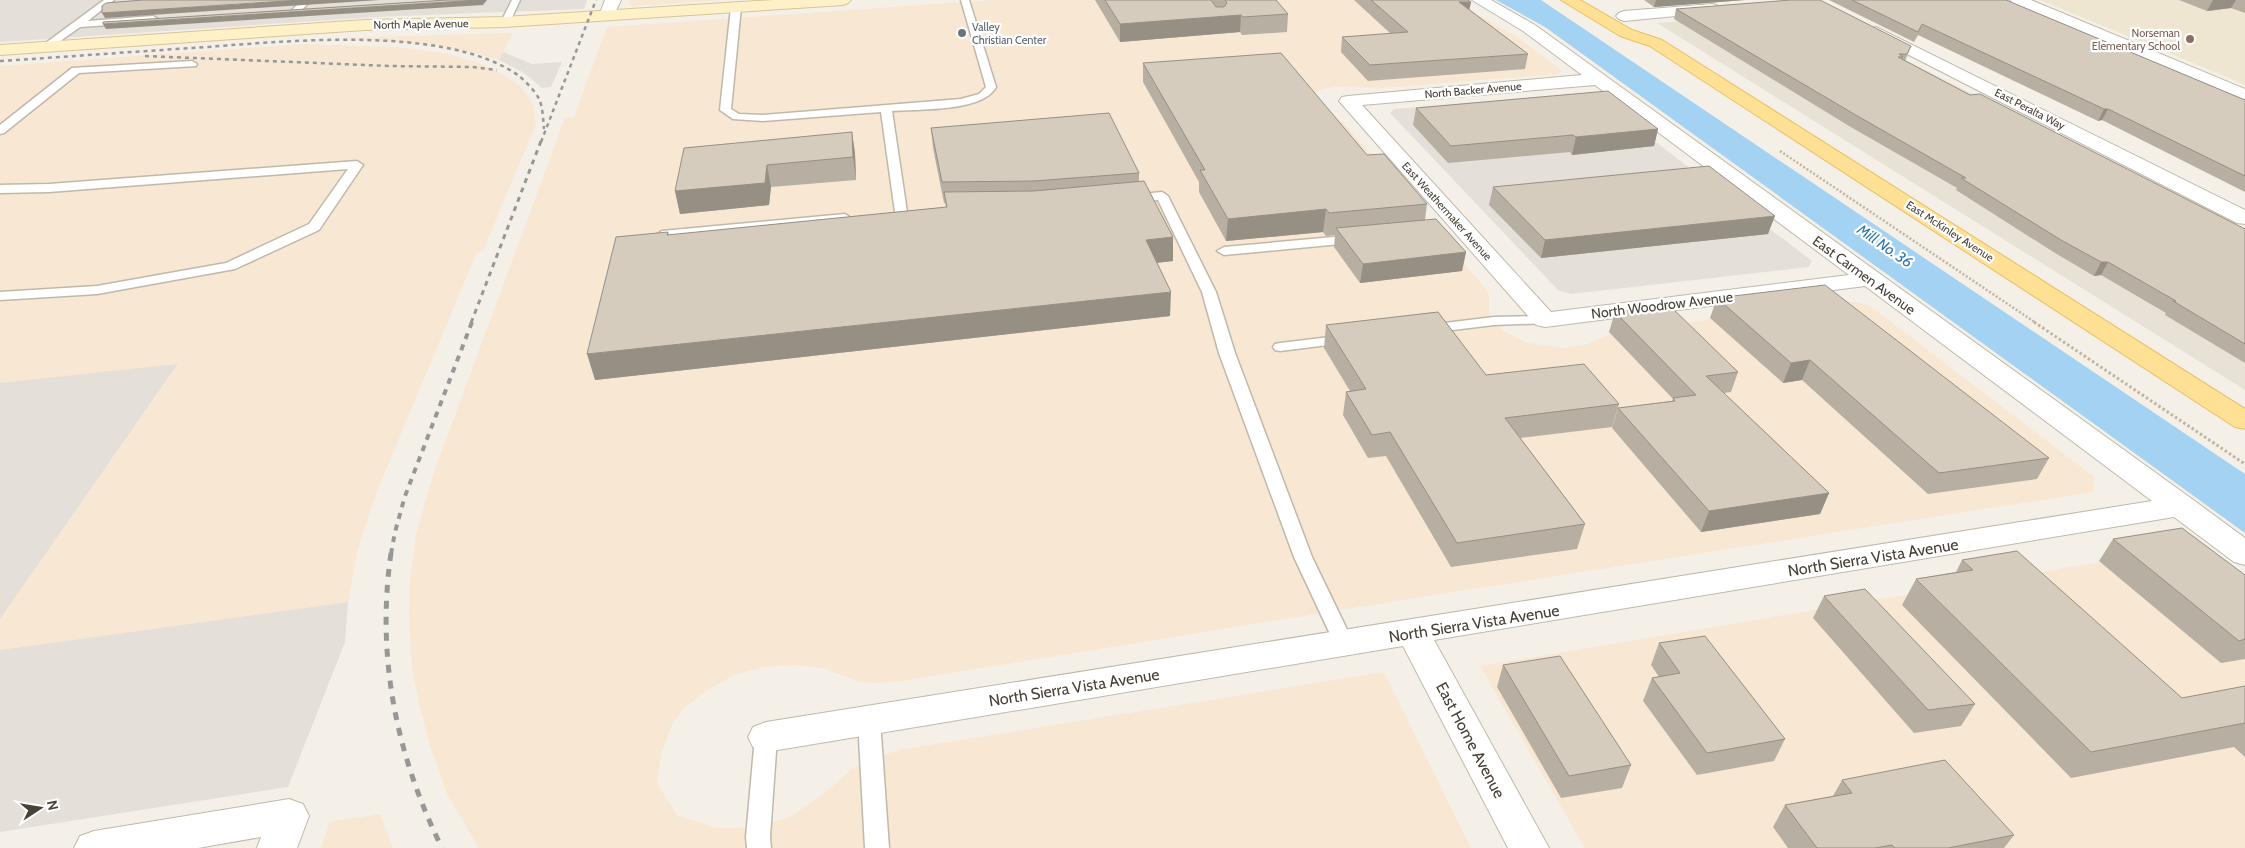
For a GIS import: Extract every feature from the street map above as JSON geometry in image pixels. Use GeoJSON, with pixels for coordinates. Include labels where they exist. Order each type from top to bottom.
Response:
{"type":"FeatureCollection","features":[{"type":"Feature","properties":{"kind":"main road","name":"East McKinley Avenue"},"geometry":{"type":"LineString","coordinates":[[1569,0],[1626,33],[1656,43],[2245,421]]}},
{"type":"Feature","properties":{"kind":"main road","name":"East McKinley Avenue"},"geometry":{"type":"LineString","coordinates":[[1596,0],[1655,35],[1656,43]]}},
{"type":"Feature","properties":{"kind":"street"},"geometry":{"type":"LineString","coordinates":[[607,16],[614,0]]}},
{"type":"Feature","properties":{"kind":"street","name":"North Maple Avenue"},"geometry":{"type":"LineString","coordinates":[[0,50],[365,25],[506,22],[842,0]]}},
{"type":"Feature","properties":{"kind":"street","name":"East Carmen Avenue"},"geometry":{"type":"LineString","coordinates":[[1480,0],[1529,28],[2245,554]]}},
{"type":"Feature","properties":{"kind":"street"},"geometry":{"type":"LineString","coordinates":[[2018,0],[2245,95]]}},
{"type":"Feature","properties":{"kind":"street"},"geometry":{"type":"LineString","coordinates":[[1624,16],[1730,8]]}},
{"type":"Feature","properties":{"kind":"street","name":"East Peralta Way"},"geometry":{"type":"LineString","coordinates":[[1859,23],[2245,218]]}},
{"type":"Feature","properties":{"kind":"street","name":"North Backer Avenue"},"geometry":{"type":"LineString","coordinates":[[1348,101],[1599,79]]}},
{"type":"Feature","properties":{"kind":"street","name":"East Weathermaker Avenue"},"geometry":{"type":"LineString","coordinates":[[1348,101],[1454,229],[1545,320]]}},
{"type":"Feature","properties":{"kind":"street","name":"North Woodrow Avenue"},"geometry":{"type":"LineString","coordinates":[[1545,320],[1869,279]]}},
{"type":"Feature","properties":{"kind":"street","name":"North Sierra Vista Avenue"},"geometry":{"type":"LineString","coordinates":[[766,736],[1413,633],[2181,506]]}},
{"type":"Feature","properties":{"kind":"street","name":"East Home Avenue"},"geometry":{"type":"LineString","coordinates":[[1413,633],[1529,848]]}},
{"type":"Feature","properties":{"kind":"street"},"geometry":{"type":"LineString","coordinates":[[94,848],[283,832]]}},
{"type":"Feature","properties":{"kind":"lane"},"geometry":{"type":"LineString","coordinates":[[307,0],[314,4],[291,7],[307,0]]}},
{"type":"Feature","properties":{"kind":"lane"},"geometry":{"type":"LineString","coordinates":[[506,22],[516,0]]}},
{"type":"Feature","properties":{"kind":"lane"},"geometry":{"type":"LineString","coordinates":[[736,7],[724,106],[725,110],[737,117],[763,118],[962,102],[989,92],[991,87],[964,0]]}},
{"type":"Feature","properties":{"kind":"lane"},"geometry":{"type":"LineString","coordinates":[[46,47],[111,1]]}},
{"type":"Feature","properties":{"kind":"lane"},"geometry":{"type":"LineString","coordinates":[[91,14],[157,10]]}},
{"type":"Feature","properties":{"kind":"lane"},"geometry":{"type":"LineString","coordinates":[[78,24],[168,18]]}},
{"type":"Feature","properties":{"kind":"lane"},"geometry":{"type":"LineString","coordinates":[[0,131],[76,70],[192,64]]}},
{"type":"Feature","properties":{"kind":"lane"},"geometry":{"type":"LineString","coordinates":[[886,108],[896,213],[919,211]]}},
{"type":"Feature","properties":{"kind":"lane"},"geometry":{"type":"LineString","coordinates":[[0,189],[49,188],[357,165],[314,227],[230,266],[97,290],[0,296]]}},
{"type":"Feature","properties":{"kind":"lane"},"geometry":{"type":"LineString","coordinates":[[1113,201],[1162,196],[1210,292],[1227,353],[1303,557],[1344,644]]}},
{"type":"Feature","properties":{"kind":"lane"},"geometry":{"type":"LineString","coordinates":[[662,235],[862,216]]}},
{"type":"Feature","properties":{"kind":"lane"},"geometry":{"type":"LineString","coordinates":[[1224,251],[1370,237]]}},
{"type":"Feature","properties":{"kind":"lane"},"geometry":{"type":"LineString","coordinates":[[1416,330],[1494,321],[1545,320]]}},
{"type":"Feature","properties":{"kind":"lane"},"geometry":{"type":"LineString","coordinates":[[1280,348],[1358,338]]}},
{"type":"Feature","properties":{"kind":"lane"},"geometry":{"type":"LineString","coordinates":[[869,720],[877,848]]}},
{"type":"Feature","properties":{"kind":"lane"},"geometry":{"type":"LineString","coordinates":[[759,848],[758,837],[766,736]]}},
{"type":"Feature","properties":{"kind":"path"},"geometry":{"type":"LineString","coordinates":[[1773,146],[2245,464]]}},
{"type":"Feature","properties":{"kind":"shaded area"},"geometry":{"type":"Polygon","coordinates":[[[0,0],[587,0],[584,9],[376,17],[0,42],[0,0]]]}},
{"type":"Feature","properties":{"kind":"shaded area"},"geometry":{"type":"Polygon","coordinates":[[[630,0],[724,0],[634,6],[629,5],[630,0]]]}},
{"type":"Feature","properties":{"kind":"shaded area"},"geometry":{"type":"Polygon","coordinates":[[[992,0],[1458,0],[1475,13],[1516,36],[1562,71],[1559,74],[1381,88],[1333,87],[1320,90],[1312,96],[1321,111],[1344,123],[1485,288],[1489,295],[1489,314],[1494,323],[1503,331],[1528,343],[1566,348],[1588,344],[1616,331],[1854,302],[1870,306],[2094,477],[2093,492],[1396,601],[902,681],[875,683],[857,681],[823,668],[795,665],[762,667],[734,675],[709,689],[686,706],[673,722],[661,754],[657,781],[666,799],[678,816],[717,828],[757,827],[792,816],[826,792],[853,768],[899,750],[1384,672],[1471,848],[479,848],[448,796],[431,749],[420,708],[412,668],[409,617],[410,581],[416,535],[434,472],[565,118],[574,117],[607,27],[992,0]]]}},
{"type":"Feature","properties":{"kind":"shaded area","name":"Norseman Elementary School"},"geometry":{"type":"Polygon","coordinates":[[[2040,0],[2245,0],[2245,85],[2229,78],[2040,0]]]}},
{"type":"Feature","properties":{"kind":"shaded area"},"geometry":{"type":"Polygon","coordinates":[[[1810,11],[2245,234],[2245,390],[1657,23],[1810,11]]]}},
{"type":"Feature","properties":{"kind":"shaded area"},"geometry":{"type":"Polygon","coordinates":[[[513,33],[499,60],[431,44],[340,38],[513,33]]]}},
{"type":"Feature","properties":{"kind":"shaded area"},"geometry":{"type":"Polygon","coordinates":[[[305,44],[398,47],[448,54],[476,62],[501,73],[519,85],[532,101],[536,124],[483,251],[477,252],[377,491],[358,548],[348,602],[0,650],[0,619],[178,365],[0,383],[0,66],[305,44]]]}},
{"type":"Feature","properties":{"kind":"shaded area"},"geometry":{"type":"Polygon","coordinates":[[[503,52],[532,64],[562,62],[551,87],[542,88],[524,73],[499,60],[503,52]]]}},
{"type":"Feature","properties":{"kind":"shaded area"},"geometry":{"type":"Polygon","coordinates":[[[1584,93],[1594,95],[1812,261],[1809,267],[1571,294],[1558,290],[1390,113],[1394,109],[1584,93]]]}},
{"type":"Feature","properties":{"kind":"shaded area"},"geometry":{"type":"Polygon","coordinates":[[[178,364],[0,619],[0,383],[178,364]]]}},
{"type":"Feature","properties":{"kind":"shaded area"},"geometry":{"type":"Polygon","coordinates":[[[2196,546],[2245,583],[2245,848],[1585,848],[1480,666],[2196,546]]]}},
{"type":"Feature","properties":{"kind":"shaded area"},"geometry":{"type":"Polygon","coordinates":[[[348,602],[345,642],[288,787],[0,832],[0,650],[348,602]]]}},
{"type":"Feature","properties":{"kind":"shaded area"},"geometry":{"type":"Polygon","coordinates":[[[380,814],[393,848],[321,848],[330,822],[380,814]]]}},
{"type":"Feature","properties":{"kind":"water","name":"Mill No. 36"},"geometry":{"type":"Polygon","coordinates":[[[1496,0],[1541,0],[2245,474],[2245,533],[1545,27],[1496,0]]]}},
{"type":"Feature","properties":{"kind":"building"},"geometry":{"type":"Polygon","coordinates":[[[143,0],[301,0],[102,13],[102,6],[106,3],[143,0]]]}},
{"type":"Feature","properties":{"kind":"building"},"geometry":{"type":"Polygon","coordinates":[[[447,0],[479,0],[103,24],[103,22],[447,0]]]}},
{"type":"Feature","properties":{"kind":"building"},"geometry":{"type":"Polygon","coordinates":[[[1105,0],[1211,0],[1216,7],[1224,7],[1227,3],[1225,0],[1276,0],[1288,14],[1243,17],[1241,15],[1120,24],[1105,0]]]}},
{"type":"Feature","properties":{"kind":"building"},"geometry":{"type":"Polygon","coordinates":[[[1371,0],[1468,0],[1471,2],[1459,2],[1528,54],[1370,65],[1342,37],[1408,32],[1371,0]]]}},
{"type":"Feature","properties":{"kind":"building"},"geometry":{"type":"Polygon","coordinates":[[[1791,0],[1820,0],[1911,46],[1907,54],[1899,54],[1903,57],[1898,57],[1970,95],[1980,94],[2245,229],[2245,344],[2108,262],[2101,262],[2061,240],[1961,178],[1966,178],[1676,9],[1791,0]]]}},
{"type":"Feature","properties":{"kind":"building"},"geometry":{"type":"Polygon","coordinates":[[[1852,0],[2006,0],[2245,100],[2245,176],[2108,109],[2104,109],[1922,24],[1918,32],[1852,0]]]}},
{"type":"Feature","properties":{"kind":"building"},"geometry":{"type":"Polygon","coordinates":[[[1281,53],[1367,155],[1384,154],[1427,204],[1329,213],[1326,209],[1228,219],[1200,170],[1205,170],[1143,63],[1281,53]]]}},
{"type":"Feature","properties":{"kind":"building"},"geometry":{"type":"Polygon","coordinates":[[[1608,91],[1658,129],[1451,146],[1416,108],[1608,91]]]}},
{"type":"Feature","properties":{"kind":"building"},"geometry":{"type":"Polygon","coordinates":[[[1109,113],[1139,173],[1034,181],[942,182],[931,128],[1109,113]]]}},
{"type":"Feature","properties":{"kind":"building"},"geometry":{"type":"Polygon","coordinates":[[[852,132],[853,157],[767,165],[765,183],[675,191],[684,148],[852,132]]]}},
{"type":"Feature","properties":{"kind":"building"},"geometry":{"type":"Polygon","coordinates":[[[1709,166],[1775,216],[1545,240],[1493,187],[1709,166]]]}},
{"type":"Feature","properties":{"kind":"building"},"geometry":{"type":"Polygon","coordinates":[[[1144,181],[1173,237],[1146,240],[1171,292],[587,354],[616,237],[668,232],[667,235],[947,207],[944,192],[1034,191],[1144,181]]]}},
{"type":"Feature","properties":{"kind":"building"},"geometry":{"type":"Polygon","coordinates":[[[1436,219],[1466,252],[1363,264],[1336,228],[1436,219]]]}},
{"type":"Feature","properties":{"kind":"building"},"geometry":{"type":"Polygon","coordinates":[[[1825,285],[2049,458],[1939,473],[1810,360],[1791,363],[1717,298],[1825,285]]]}},
{"type":"Feature","properties":{"kind":"building"},"geometry":{"type":"Polygon","coordinates":[[[1670,306],[1738,372],[1706,376],[1829,493],[1709,511],[1618,408],[1675,401],[1673,398],[1696,395],[1615,312],[1670,306]]]}},
{"type":"Feature","properties":{"kind":"building"},"geometry":{"type":"Polygon","coordinates":[[[1438,312],[1486,375],[1584,364],[1619,404],[1505,418],[1585,524],[1457,543],[1390,432],[1372,435],[1346,392],[1366,389],[1326,325],[1438,312]]]}},
{"type":"Feature","properties":{"kind":"building"},"geometry":{"type":"Polygon","coordinates":[[[2182,528],[2245,575],[2245,639],[2239,641],[2113,539],[2182,528]]]}},
{"type":"Feature","properties":{"kind":"building"},"geometry":{"type":"Polygon","coordinates":[[[2017,551],[2182,698],[2245,686],[2245,723],[2091,752],[1916,579],[1973,570],[1962,560],[2017,551]]]}},
{"type":"Feature","properties":{"kind":"building"},"geometry":{"type":"Polygon","coordinates":[[[1865,589],[1975,704],[1928,710],[1824,596],[1865,589]]]}},
{"type":"Feature","properties":{"kind":"building"},"geometry":{"type":"Polygon","coordinates":[[[1705,636],[1785,739],[1707,753],[1652,678],[1680,673],[1659,643],[1705,636]]]}},
{"type":"Feature","properties":{"kind":"building"},"geometry":{"type":"Polygon","coordinates":[[[1560,656],[1631,765],[1569,776],[1503,665],[1560,656]]]}},
{"type":"Feature","properties":{"kind":"building"},"geometry":{"type":"Polygon","coordinates":[[[1945,760],[2014,835],[1948,848],[1895,848],[1892,845],[1875,848],[1817,848],[1785,805],[1852,793],[1842,780],[1945,760]]]}},
{"type":"Feature","properties":{"kind":"railway"},"geometry":{"type":"LineString","coordinates":[[541,142],[596,0]]}},
{"type":"Feature","properties":{"kind":"railway"},"geometry":{"type":"LineString","coordinates":[[0,61],[270,42],[315,40],[406,42],[449,48],[488,59],[519,76],[539,99],[544,129]]}},
{"type":"Feature","properties":{"kind":"railway"},"geometry":{"type":"LineString","coordinates":[[145,56],[390,66],[472,67],[497,70]]}},
{"type":"Feature","properties":{"kind":"railway"},"geometry":{"type":"LineString","coordinates":[[471,323],[541,141]]}},
{"type":"Feature","properties":{"kind":"railway"},"geometry":{"type":"LineString","coordinates":[[391,554],[405,496],[472,322]]}},
{"type":"Feature","properties":{"kind":"railway"},"geometry":{"type":"LineString","coordinates":[[391,553],[386,629],[388,667],[394,704],[402,741],[413,777],[426,813],[442,848]]}},
{"type":"Feature","properties":{"kind":"place","name":"Valley Christian Center"},"geometry":{"type":"Point","coordinates":[962,33]}},
{"type":"Feature","properties":{"kind":"place","name":"Norseman Elementary School"},"geometry":{"type":"Point","coordinates":[2190,39]}}]}
